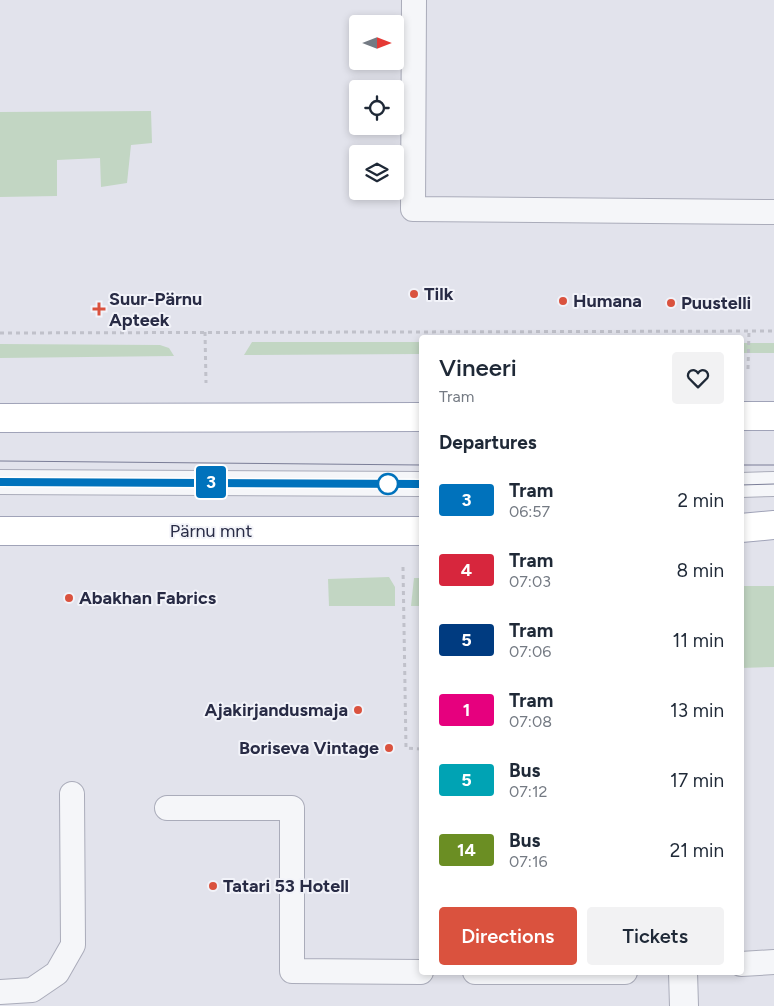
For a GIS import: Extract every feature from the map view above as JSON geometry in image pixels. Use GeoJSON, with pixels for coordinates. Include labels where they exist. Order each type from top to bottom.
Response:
{"type":"FeatureCollection","features":[{"type":"Feature","properties":{"kind":"main road"},"geometry":{"type":"LineString","coordinates":[[744,416],[774,416]]}},
{"type":"Feature","properties":{"kind":"main road"},"geometry":{"type":"LineString","coordinates":[[0,418],[419,417]]}},
{"type":"Feature","properties":{"kind":"main road"},"geometry":{"type":"LineString","coordinates":[[744,528],[774,525]]}},
{"type":"Feature","properties":{"kind":"main road","name":"Pärnu mnt"},"geometry":{"type":"LineString","coordinates":[[0,531],[419,531]]}},
{"type":"Feature","properties":{"kind":"street"},"geometry":{"type":"LineString","coordinates":[[684,975],[684,1006]]}},
{"type":"Feature","properties":{"kind":"lane"},"geometry":{"type":"LineString","coordinates":[[414,0],[413,209],[774,212]]}},
{"type":"Feature","properties":{"kind":"lane"},"geometry":{"type":"LineString","coordinates":[[0,482],[419,484]]}},
{"type":"Feature","properties":{"kind":"lane"},"geometry":{"type":"LineString","coordinates":[[744,484],[774,484]]}},
{"type":"Feature","properties":{"kind":"lane"},"geometry":{"type":"LineString","coordinates":[[0,992],[32,990],[57,973],[73,945],[72,794]]}},
{"type":"Feature","properties":{"kind":"lane"},"geometry":{"type":"LineString","coordinates":[[167,808],[292,808],[292,971],[419,972]]}},
{"type":"Feature","properties":{"kind":"lane"},"geometry":{"type":"LineString","coordinates":[[744,964],[774,962]]}},
{"type":"Feature","properties":{"kind":"path"},"geometry":{"type":"LineString","coordinates":[[748,369],[749,331]]}},
{"type":"Feature","properties":{"kind":"path"},"geometry":{"type":"LineString","coordinates":[[0,333],[774,331]]}},
{"type":"Feature","properties":{"kind":"path"},"geometry":{"type":"LineString","coordinates":[[403,568],[406,748],[419,749]]}},
{"type":"Feature","properties":{"kind":"green space"},"geometry":{"type":"Polygon","coordinates":[[[151,111],[152,143],[131,145],[127,183],[101,187],[100,158],[57,160],[57,196],[0,197],[0,112],[151,111]]]}},
{"type":"Feature","properties":{"kind":"green space"},"geometry":{"type":"Polygon","coordinates":[[[252,342],[419,342],[419,354],[244,355],[252,342]]]}},
{"type":"Feature","properties":{"kind":"green space"},"geometry":{"type":"Polygon","coordinates":[[[744,343],[774,343],[774,353],[744,353],[744,343]]]}},
{"type":"Feature","properties":{"kind":"green space"},"geometry":{"type":"Polygon","coordinates":[[[0,344],[160,345],[169,348],[174,356],[0,358],[0,344]]]}},
{"type":"Feature","properties":{"kind":"green space"},"geometry":{"type":"Polygon","coordinates":[[[389,577],[395,587],[395,606],[329,606],[328,579],[389,577]]]}},
{"type":"Feature","properties":{"kind":"green space"},"geometry":{"type":"Polygon","coordinates":[[[414,578],[419,578],[419,606],[411,606],[414,578]]]}},
{"type":"Feature","properties":{"kind":"green space"},"geometry":{"type":"Polygon","coordinates":[[[744,586],[774,586],[774,667],[744,668],[744,586]]]}},
{"type":"Feature","properties":{"kind":"tram line"},"geometry":{"type":"LineString","coordinates":[[0,461],[419,465]]}},
{"type":"Feature","properties":{"kind":"tram line"},"geometry":{"type":"LineString","coordinates":[[744,465],[774,465]]}},
{"type":"Feature","properties":{"kind":"tram line"},"geometry":{"type":"LineString","coordinates":[[0,482],[419,484]]}},
{"type":"Feature","properties":{"kind":"tram line","name":"3"},"geometry":{"type":"LineString","coordinates":[[0,482],[419,484]]}},
{"type":"Feature","properties":{"kind":"tram line"},"geometry":{"type":"LineString","coordinates":[[744,485],[774,484]]}},
{"type":"Feature","properties":{"kind":"place","name":"Tilk"},"geometry":{"type":"Point","coordinates":[414,294]}},
{"type":"Feature","properties":{"kind":"place","name":"Humana"},"geometry":{"type":"Point","coordinates":[563,301]}},
{"type":"Feature","properties":{"kind":"place","name":"Puustelli"},"geometry":{"type":"Point","coordinates":[671,303]}},
{"type":"Feature","properties":{"kind":"place","name":"Suur-Pärnu Apteek"},"geometry":{"type":"Point","coordinates":[99,309]}},
{"type":"Feature","properties":{"kind":"place","name":"Abakhan Fabrics"},"geometry":{"type":"Point","coordinates":[69,598]}},
{"type":"Feature","properties":{"kind":"place","name":"Ajakirjandusmaja"},"geometry":{"type":"Point","coordinates":[358,710]}},
{"type":"Feature","properties":{"kind":"place","name":"Boriseva Vintage"},"geometry":{"type":"Point","coordinates":[389,748]}},
{"type":"Feature","properties":{"kind":"place","name":"Tatari 53 Hotell"},"geometry":{"type":"Point","coordinates":[213,886]}}]}
